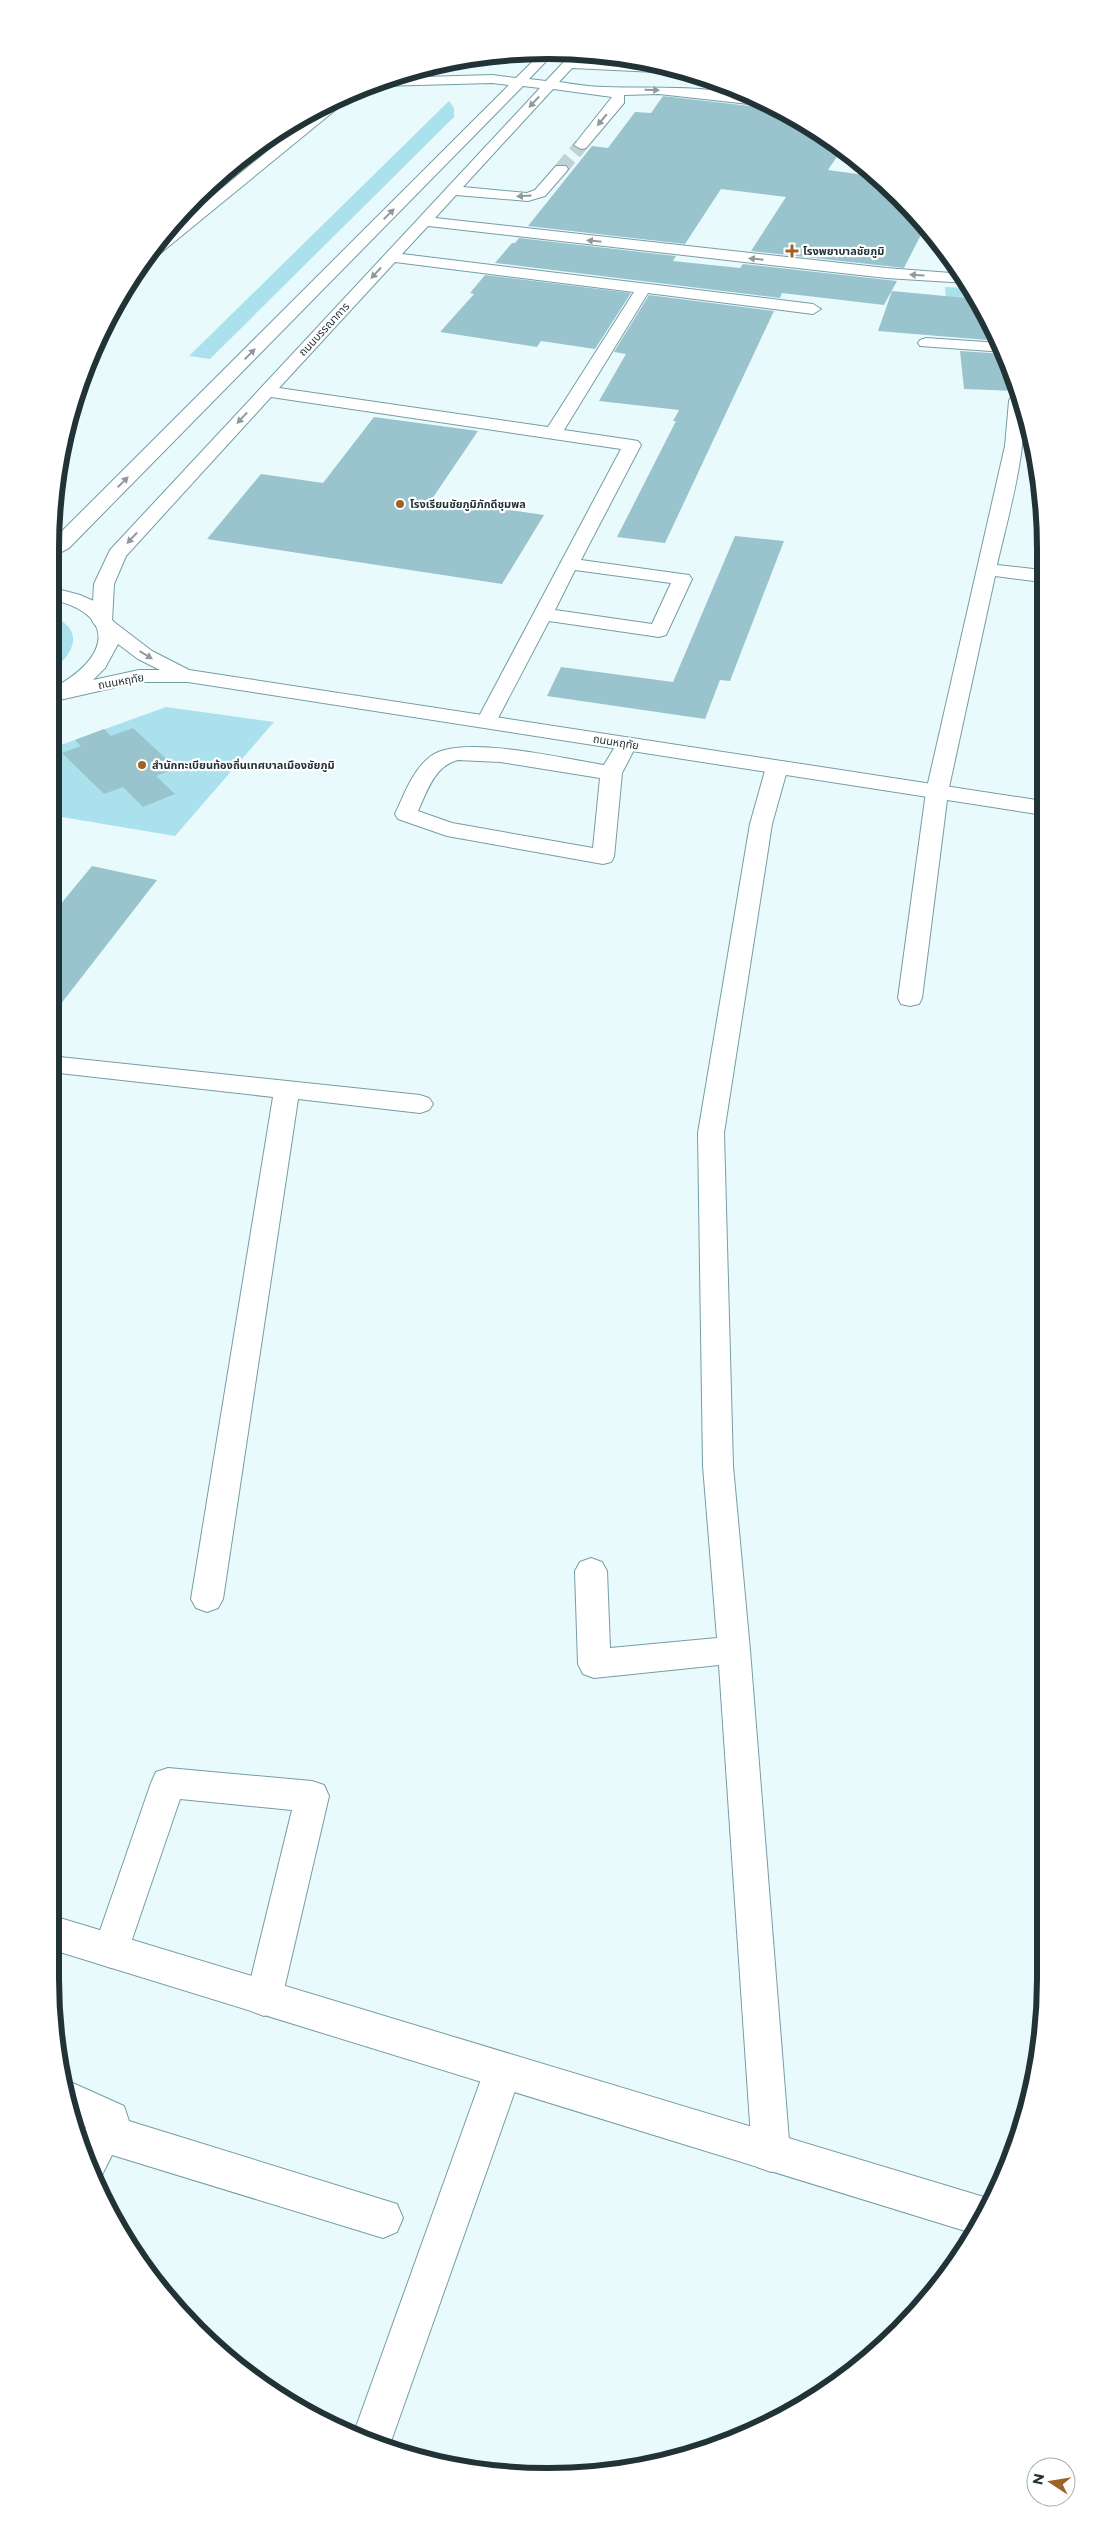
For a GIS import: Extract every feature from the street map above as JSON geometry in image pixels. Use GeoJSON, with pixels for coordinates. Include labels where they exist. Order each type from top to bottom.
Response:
{"type":"FeatureCollection","features":[{"type":"Feature","properties":{"kind":"street"},"geometry":{"type":"LineString","coordinates":[[59,546],[540,59]]}},
{"type":"Feature","properties":{"kind":"street"},"geometry":{"type":"LineString","coordinates":[[519,63],[528,60]]}},
{"type":"Feature","properties":{"kind":"street","name":"ถนนบรรณาการ"},"geometry":{"type":"LineString","coordinates":[[59,692],[80,681],[98,665],[109,645],[104,624],[104,584],[116,554],[572,60]]}},
{"type":"Feature","properties":{"kind":"street"},"geometry":{"type":"LineString","coordinates":[[410,79],[502,67]]}},
{"type":"Feature","properties":{"kind":"street"},"geometry":{"type":"LineString","coordinates":[[401,82],[492,79],[550,84],[614,93],[619,100],[581,145]]}},
{"type":"Feature","properties":{"kind":"street"},"geometry":{"type":"LineString","coordinates":[[397,83],[448,87],[468,94]]}},
{"type":"Feature","properties":{"kind":"street"},"geometry":{"type":"LineString","coordinates":[[604,91],[659,90],[742,99]]}},
{"type":"Feature","properties":{"kind":"street"},"geometry":{"type":"LineString","coordinates":[[472,130],[480,112],[478,103]]}},
{"type":"Feature","properties":{"kind":"street"},"geometry":{"type":"LineString","coordinates":[[168,239],[321,115]]}},
{"type":"Feature","properties":{"kind":"street"},"geometry":{"type":"LineString","coordinates":[[450,152],[484,156]]}},
{"type":"Feature","properties":{"kind":"street"},"geometry":{"type":"LineString","coordinates":[[452,190],[528,197],[540,193],[561,169]]}},
{"type":"Feature","properties":{"kind":"street"},"geometry":{"type":"LineString","coordinates":[[423,221],[876,272],[956,278]]}},
{"type":"Feature","properties":{"kind":"street"},"geometry":{"type":"LineString","coordinates":[[390,257],[814,310]]}},
{"type":"Feature","properties":{"kind":"street"},"geometry":{"type":"LineString","coordinates":[[553,433],[643,289]]}},
{"type":"Feature","properties":{"kind":"street"},"geometry":{"type":"LineString","coordinates":[[313,290],[355,296]]}},
{"type":"Feature","properties":{"kind":"street"},"geometry":{"type":"LineString","coordinates":[[926,343],[994,347]]}},
{"type":"Feature","properties":{"kind":"street"},"geometry":{"type":"LineString","coordinates":[[267,391],[632,445],[486,722]]}},
{"type":"Feature","properties":{"kind":"street"},"geometry":{"type":"LineString","coordinates":[[910,998],[937,792],[987,570],[1023,447],[1019,414]]}},
{"type":"Feature","properties":{"kind":"street"},"geometry":{"type":"LineString","coordinates":[[175,430],[224,438]]}},
{"type":"Feature","properties":{"kind":"street"},"geometry":{"type":"LineString","coordinates":[[543,614],[659,631],[682,579],[570,564]]}},
{"type":"Feature","properties":{"kind":"street"},"geometry":{"type":"LineString","coordinates":[[987,570],[1037,575]]}},
{"type":"Feature","properties":{"kind":"street","name":"ถนนหฤทัย"},"geometry":{"type":"LineString","coordinates":[[59,595],[70,598],[94,610],[104,624],[145,655],[188,676]]}},
{"type":"Feature","properties":{"kind":"street","name":"ถนนหฤทัย"},"geometry":{"type":"LineString","coordinates":[[59,693],[139,676],[188,676],[1037,807]]}},
{"type":"Feature","properties":{"kind":"street"},"geometry":{"type":"LineString","coordinates":[[611,773],[516,758],[460,753],[443,757],[434,764],[406,814],[447,829],[603,856],[611,773],[626,744]]}},
{"type":"Feature","properties":{"kind":"street"},"geometry":{"type":"LineString","coordinates":[[771,2153],[734,1650],[718,1466],[710,1133],[761,824],[777,767]]}},
{"type":"Feature","properties":{"kind":"street"},"geometry":{"type":"LineString","coordinates":[[59,1065],[420,1104]]}},
{"type":"Feature","properties":{"kind":"street"},"geometry":{"type":"LineString","coordinates":[[207,1599],[287,1091]]}},
{"type":"Feature","properties":{"kind":"street"},"geometry":{"type":"LineString","coordinates":[[591,1571],[594,1664],[734,1650]]}},
{"type":"Feature","properties":{"kind":"street"},"geometry":{"type":"LineString","coordinates":[[111,1951],[168,1783],[312,1796],[264,1998]]}},
{"type":"Feature","properties":{"kind":"street"},"geometry":{"type":"LineString","coordinates":[[59,1935],[977,2215]]}},
{"type":"Feature","properties":{"kind":"street"},"geometry":{"type":"LineString","coordinates":[[374,2436],[503,2071]]}},
{"type":"Feature","properties":{"kind":"street"},"geometry":{"type":"LineString","coordinates":[[74,2103],[111,2120],[95,2148],[383,2218]]}},
{"type":"Feature","properties":{"kind":"shaded area"},"geometry":{"type":"Polygon","coordinates":[[[490,62],[476,66],[443,70],[490,62]]]}},
{"type":"Feature","properties":{"kind":"shaded area"},"geometry":{"type":"Polygon","coordinates":[[[449,101],[454,108],[454,117],[210,359],[189,356],[449,101]]]}},
{"type":"Feature","properties":{"kind":"shaded area"},"geometry":{"type":"Polygon","coordinates":[[[945,287],[962,288],[981,320],[947,319],[945,287]]]}},
{"type":"Feature","properties":{"kind":"shaded area"},"geometry":{"type":"Polygon","coordinates":[[[59,620],[69,627],[72,634],[73,642],[66,657],[59,665],[59,620]]]}},
{"type":"Feature","properties":{"kind":"shaded area"},"geometry":{"type":"Polygon","coordinates":[[[166,707],[274,722],[175,836],[59,817],[59,746],[166,707]]]}},
{"type":"Feature","properties":{"kind":"building"},"geometry":{"type":"Polygon","coordinates":[[[663,96],[759,107],[793,124],[838,154],[828,170],[865,175],[894,202],[922,233],[904,268],[751,251],[786,197],[721,189],[685,244],[528,226],[592,146],[608,148],[635,112],[651,113],[663,96]]]}},
{"type":"Feature","properties":{"kind":"building"},"geometry":{"type":"Polygon","coordinates":[[[519,238],[676,256],[673,261],[740,268],[743,264],[897,281],[884,305],[782,293],[780,298],[495,263],[512,243],[515,243],[519,238]]]}},
{"type":"Feature","properties":{"kind":"building"},"geometry":{"type":"Polygon","coordinates":[[[485,275],[631,293],[595,349],[541,341],[537,347],[440,332],[474,294],[470,293],[485,275]]]}},
{"type":"Feature","properties":{"kind":"building"},"geometry":{"type":"Polygon","coordinates":[[[892,291],[969,298],[991,340],[878,331],[892,291]]]}},
{"type":"Feature","properties":{"kind":"building"},"geometry":{"type":"Polygon","coordinates":[[[649,295],[774,311],[665,543],[617,537],[676,421],[673,421],[679,410],[599,401],[626,354],[614,352],[649,295]]]}},
{"type":"Feature","properties":{"kind":"building"},"geometry":{"type":"Polygon","coordinates":[[[960,351],[997,353],[1011,391],[964,389],[960,351]]]}},
{"type":"Feature","properties":{"kind":"building"},"geometry":{"type":"Polygon","coordinates":[[[374,417],[478,431],[432,499],[544,515],[502,584],[207,539],[261,474],[323,483],[374,417]]]}},
{"type":"Feature","properties":{"kind":"building"},"geometry":{"type":"Polygon","coordinates":[[[735,536],[784,541],[730,681],[720,680],[705,719],[547,696],[561,667],[673,682],[735,536]]]}},
{"type":"Feature","properties":{"kind":"building","name":"สำนักทะเบียนท้องถิ่นเทศบาลเมืองชัยภูมิ"},"geometry":{"type":"Polygon","coordinates":[[[133,728],[176,768],[156,776],[175,794],[143,807],[123,787],[104,794],[62,753],[81,746],[75,740],[104,729],[111,736],[133,728]]]}},
{"type":"Feature","properties":{"kind":"building"},"geometry":{"type":"Polygon","coordinates":[[[92,866],[157,880],[59,1006],[59,906],[92,866]]]}},
{"type":"Feature","properties":{"kind":"tunnel"},"geometry":{"type":"LineString","coordinates":[[561,169],[581,145]]}},
{"type":"Feature","properties":{"kind":"place","name":"โรงพยาบาลชัยภูมิ"},"geometry":{"type":"Point","coordinates":[792,251]}},
{"type":"Feature","properties":{"kind":"place","name":"โรงเรียนชัยภูมิภักดีชุมพล"},"geometry":{"type":"Point","coordinates":[400,504]}},
{"type":"Feature","properties":{"kind":"place","name":"สำนักทะเบียนท้องถิ่นเทศบาลเมืองชัยภูมิ"},"geometry":{"type":"Point","coordinates":[142,765]}}]}
